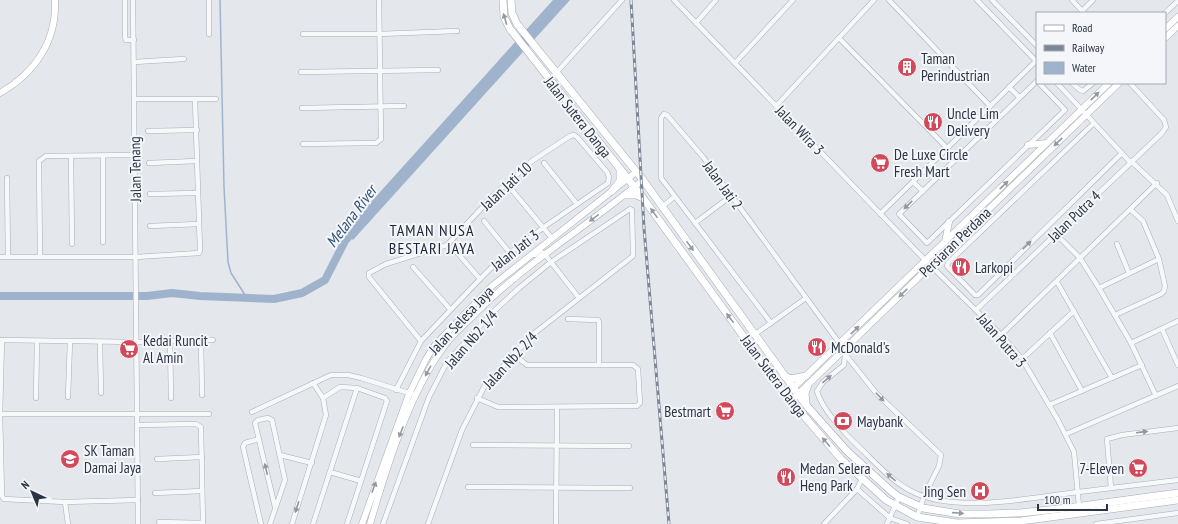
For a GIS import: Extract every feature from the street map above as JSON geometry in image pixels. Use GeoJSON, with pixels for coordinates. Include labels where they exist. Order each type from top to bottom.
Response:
{"type":"FeatureCollection","features":[{"type":"Feature","properties":{"kind":"main road"},"geometry":{"type":"LineString","coordinates":[[0,93],[19,80],[38,61],[52,29],[56,14],[55,0]]}},
{"type":"Feature","properties":{"kind":"main road","name":"Jalan Sutera Danga"},"geometry":{"type":"LineString","coordinates":[[503,0],[506,23],[514,35],[620,171],[643,198],[789,398],[823,440],[862,479],[896,506],[917,517],[957,523],[1021,521],[1178,500]]}},
{"type":"Feature","properties":{"kind":"main road","name":"Jalan Sutera Danga"},"geometry":{"type":"LineString","coordinates":[[511,0],[512,13],[521,29],[643,180],[793,388],[847,451],[881,484],[900,497],[920,506],[944,512],[987,514],[1020,513],[1178,493]]}},
{"type":"Feature","properties":{"kind":"main road"},"geometry":{"type":"LineString","coordinates":[[1166,28],[1178,17]]}},
{"type":"Feature","properties":{"kind":"main road"},"geometry":{"type":"LineString","coordinates":[[1166,37],[1178,26]]}},
{"type":"Feature","properties":{"kind":"main road","name":"Persiaran Perdana"},"geometry":{"type":"LineString","coordinates":[[789,398],[798,394],[844,353],[1084,112],[1108,84]]}},
{"type":"Feature","properties":{"kind":"main road","name":"Persiaran Perdana"},"geometry":{"type":"LineString","coordinates":[[789,398],[793,388],[1047,143],[1118,84]]}},
{"type":"Feature","properties":{"kind":"main road"},"geometry":{"type":"LineString","coordinates":[[1028,145],[1047,143]]}},
{"type":"Feature","properties":{"kind":"main road"},"geometry":{"type":"LineString","coordinates":[[612,191],[619,183],[620,171]]}},
{"type":"Feature","properties":{"kind":"main road","name":"Jalan Selesa Jaya"},"geometry":{"type":"LineString","coordinates":[[362,524],[426,358],[435,344],[477,300],[516,266],[551,237],[636,172]]}},
{"type":"Feature","properties":{"kind":"main road","name":"Jalan Selesa Jaya"},"geometry":{"type":"LineString","coordinates":[[370,524],[412,395],[444,347],[494,294],[544,253],[626,195],[643,180]]}},
{"type":"Feature","properties":{"kind":"main road"},"geometry":{"type":"LineString","coordinates":[[626,195],[636,194],[643,198]]}},
{"type":"Feature","properties":{"kind":"main road"},"geometry":{"type":"LineString","coordinates":[[945,242],[949,222]]}},
{"type":"Feature","properties":{"kind":"main road"},"geometry":{"type":"LineString","coordinates":[[784,376],[791,379],[806,376]]}},
{"type":"Feature","properties":{"kind":"main road"},"geometry":{"type":"LineString","coordinates":[[806,405],[805,393],[808,385]]}},
{"type":"Feature","properties":{"kind":"street"},"geometry":{"type":"LineString","coordinates":[[125,0],[125,37],[126,40],[134,40]]}},
{"type":"Feature","properties":{"kind":"street","name":"Jalan Tenang"},"geometry":{"type":"LineString","coordinates":[[133,0],[138,524]]}},
{"type":"Feature","properties":{"kind":"street"},"geometry":{"type":"LineString","coordinates":[[209,0],[209,34]]}},
{"type":"Feature","properties":{"kind":"street"},"geometry":{"type":"LineString","coordinates":[[303,144],[376,144],[381,139],[379,0]]}},
{"type":"Feature","properties":{"kind":"street"},"geometry":{"type":"LineString","coordinates":[[556,73],[622,0]]}},
{"type":"Feature","properties":{"kind":"street","name":"Jalan Wira 3"},"geometry":{"type":"LineString","coordinates":[[674,0],[926,261]]}},
{"type":"Feature","properties":{"kind":"street"},"geometry":{"type":"LineString","coordinates":[[696,23],[716,0]]}},
{"type":"Feature","properties":{"kind":"street"},"geometry":{"type":"LineString","coordinates":[[735,63],[793,0]]}},
{"type":"Feature","properties":{"kind":"street"},"geometry":{"type":"LineString","coordinates":[[776,106],[874,0]]}},
{"type":"Feature","properties":{"kind":"street"},"geometry":{"type":"LineString","coordinates":[[889,0],[990,106]]}},
{"type":"Feature","properties":{"kind":"street"},"geometry":{"type":"LineString","coordinates":[[880,214],[1036,62],[977,0]]}},
{"type":"Feature","properties":{"kind":"street"},"geometry":{"type":"LineString","coordinates":[[992,0],[1036,45]]}},
{"type":"Feature","properties":{"kind":"street"},"geometry":{"type":"LineString","coordinates":[[1072,0],[1083,12],[1093,0]]}},
{"type":"Feature","properties":{"kind":"street"},"geometry":{"type":"LineString","coordinates":[[1166,12],[1178,1]]}},
{"type":"Feature","properties":{"kind":"street"},"geometry":{"type":"LineString","coordinates":[[303,34],[379,34],[457,30]]}},
{"type":"Feature","properties":{"kind":"street"},"geometry":{"type":"LineString","coordinates":[[839,38],[947,148]]}},
{"type":"Feature","properties":{"kind":"street"},"geometry":{"type":"LineString","coordinates":[[134,62],[184,59]]}},
{"type":"Feature","properties":{"kind":"street"},"geometry":{"type":"LineString","coordinates":[[301,72],[438,70]]}},
{"type":"Feature","properties":{"kind":"street"},"geometry":{"type":"LineString","coordinates":[[1036,83],[1019,97],[899,214],[927,243],[1064,110],[1039,84]]}},
{"type":"Feature","properties":{"kind":"street"},"geometry":{"type":"LineString","coordinates":[[1058,84],[1093,124],[1122,153],[1157,183],[1167,195],[1178,221]]}},
{"type":"Feature","properties":{"kind":"street"},"geometry":{"type":"LineString","coordinates":[[1073,84],[1083,91],[1092,84]]}},
{"type":"Feature","properties":{"kind":"street","name":"Jalan Putra 4"},"geometry":{"type":"LineString","coordinates":[[976,310],[1162,133],[1166,127],[1164,120],[1131,84]]}},
{"type":"Feature","properties":{"kind":"street"},"geometry":{"type":"LineString","coordinates":[[1009,87],[1019,97]]}},
{"type":"Feature","properties":{"kind":"street"},"geometry":{"type":"LineString","coordinates":[[134,99],[216,99]]}},
{"type":"Feature","properties":{"kind":"street"},"geometry":{"type":"LineString","coordinates":[[0,257],[136,260],[199,253],[197,130],[195,100]]}},
{"type":"Feature","properties":{"kind":"street"},"geometry":{"type":"LineString","coordinates":[[302,108],[404,106]]}},
{"type":"Feature","properties":{"kind":"street","name":"Jalan Jati 2"},"geometry":{"type":"LineString","coordinates":[[674,197],[662,178],[661,118],[664,114],[667,115],[703,157],[840,344]]}},
{"type":"Feature","properties":{"kind":"street"},"geometry":{"type":"LineString","coordinates":[[1093,124],[948,263],[947,266],[975,295],[978,295],[999,272],[1122,153]]}},
{"type":"Feature","properties":{"kind":"street"},"geometry":{"type":"LineString","coordinates":[[148,130],[197,130]]}},
{"type":"Feature","properties":{"kind":"street","name":"Jalan Jati 10"},"geometry":{"type":"LineString","coordinates":[[420,341],[369,277],[369,273],[386,264],[447,245],[494,196],[532,161],[574,135],[607,172],[609,177],[608,183]]}},
{"type":"Feature","properties":{"kind":"street"},"geometry":{"type":"LineString","coordinates":[[40,257],[39,161],[46,156],[135,155]]}},
{"type":"Feature","properties":{"kind":"street"},"geometry":{"type":"LineString","coordinates":[[71,156],[72,244]]}},
{"type":"Feature","properties":{"kind":"street"},"geometry":{"type":"LineString","coordinates":[[103,156],[103,242]]}},
{"type":"Feature","properties":{"kind":"street"},"geometry":{"type":"LineString","coordinates":[[149,163],[197,161]]}},
{"type":"Feature","properties":{"kind":"street"},"geometry":{"type":"LineString","coordinates":[[544,163],[577,204]]}},
{"type":"Feature","properties":{"kind":"street"},"geometry":{"type":"LineString","coordinates":[[7,178],[8,257]]}},
{"type":"Feature","properties":{"kind":"street"},"geometry":{"type":"LineString","coordinates":[[913,182],[923,191]]}},
{"type":"Feature","properties":{"kind":"street","name":"Jalan Jati 3"},"geometry":{"type":"LineString","coordinates":[[396,390],[420,341],[480,279],[510,253],[544,227],[608,183]]}},
{"type":"Feature","properties":{"kind":"street"},"geometry":{"type":"LineString","coordinates":[[1001,335],[1157,183]]}},
{"type":"Feature","properties":{"kind":"street"},"geometry":{"type":"LineString","coordinates":[[512,190],[551,237]]}},
{"type":"Feature","properties":{"kind":"street"},"geometry":{"type":"LineString","coordinates":[[150,194],[198,193]]}},
{"type":"Feature","properties":{"kind":"street"},"geometry":{"type":"LineString","coordinates":[[695,223],[731,196]]}},
{"type":"Feature","properties":{"kind":"street"},"geometry":{"type":"LineString","coordinates":[[662,207],[674,197],[771,323]]}},
{"type":"Feature","properties":{"kind":"street","name":"Jalan Nb2 1/4"},"geometry":{"type":"LineString","coordinates":[[383,524],[429,397],[447,362],[492,313],[551,262],[630,209],[632,210],[633,256]]}},
{"type":"Feature","properties":{"kind":"street"},"geometry":{"type":"LineString","coordinates":[[1115,315],[1161,294],[1165,286],[1159,259],[1143,221],[1131,210]]}},
{"type":"Feature","properties":{"kind":"street"},"geometry":{"type":"LineString","coordinates":[[484,221],[510,253]]}},
{"type":"Feature","properties":{"kind":"street"},"geometry":{"type":"LineString","coordinates":[[150,226],[199,224]]}},
{"type":"Feature","properties":{"kind":"street"},"geometry":{"type":"LineString","coordinates":[[965,232],[972,241]]}},
{"type":"Feature","properties":{"kind":"street"},"geometry":{"type":"LineString","coordinates":[[1055,234],[1080,258],[1099,288],[1131,343],[1156,396]]}},
{"type":"Feature","properties":{"kind":"street"},"geometry":{"type":"LineString","coordinates":[[1117,244],[1129,273]]}},
{"type":"Feature","properties":{"kind":"street"},"geometry":{"type":"LineString","coordinates":[[454,249],[480,279]]}},
{"type":"Feature","properties":{"kind":"street"},"geometry":{"type":"LineString","coordinates":[[516,266],[540,252],[544,253],[579,298]]}},
{"type":"Feature","properties":{"kind":"street","name":"Jalan Nb2 2/4"},"geometry":{"type":"LineString","coordinates":[[428,524],[462,430],[477,398],[484,387],[532,335],[633,256]]}},
{"type":"Feature","properties":{"kind":"street"},"geometry":{"type":"LineString","coordinates":[[1099,288],[1159,259]]}},
{"type":"Feature","properties":{"kind":"street","name":"Jalan Putra 3"},"geometry":{"type":"LineString","coordinates":[[926,261],[1001,335],[1022,359],[1050,405],[1074,452],[1079,506]]}},
{"type":"Feature","properties":{"kind":"street"},"geometry":{"type":"LineString","coordinates":[[413,267],[450,309]]}},
{"type":"Feature","properties":{"kind":"street"},"geometry":{"type":"LineString","coordinates":[[999,272],[1006,280]]}},
{"type":"Feature","properties":{"kind":"street"},"geometry":{"type":"LineString","coordinates":[[1057,282],[1112,378]]}},
{"type":"Feature","properties":{"kind":"street"},"geometry":{"type":"LineString","coordinates":[[754,335],[806,298]]}},
{"type":"Feature","properties":{"kind":"street"},"geometry":{"type":"LineString","coordinates":[[1022,359],[1074,311]]}},
{"type":"Feature","properties":{"kind":"street"},"geometry":{"type":"LineString","coordinates":[[568,319],[598,320],[599,365]]}},
{"type":"Feature","properties":{"kind":"street"},"geometry":{"type":"LineString","coordinates":[[1131,343],[1178,321]]}},
{"type":"Feature","properties":{"kind":"street"},"geometry":{"type":"LineString","coordinates":[[1162,329],[1178,365]]}},
{"type":"Feature","properties":{"kind":"street"},"geometry":{"type":"LineString","coordinates":[[1050,333],[1082,391]]}},
{"type":"Feature","properties":{"kind":"street"},"geometry":{"type":"LineString","coordinates":[[138,500],[65,502],[4,499],[2,496],[1,469],[1,340],[100,342],[137,340],[213,340]]}},
{"type":"Feature","properties":{"kind":"street"},"geometry":{"type":"LineString","coordinates":[[201,340],[202,395]]}},
{"type":"Feature","properties":{"kind":"street"},"geometry":{"type":"LineString","coordinates":[[36,398],[37,341]]}},
{"type":"Feature","properties":{"kind":"street"},"geometry":{"type":"LineString","coordinates":[[68,397],[70,341]]}},
{"type":"Feature","properties":{"kind":"street"},"geometry":{"type":"LineString","coordinates":[[170,341],[171,398]]}},
{"type":"Feature","properties":{"kind":"street"},"geometry":{"type":"LineString","coordinates":[[100,342],[101,393]]}},
{"type":"Feature","properties":{"kind":"street"},"geometry":{"type":"LineString","coordinates":[[844,353],[844,365]]}},
{"type":"Feature","properties":{"kind":"street"},"geometry":{"type":"LineString","coordinates":[[844,353],[876,393],[939,452],[942,458],[924,496],[917,517]]}},
{"type":"Feature","properties":{"kind":"street"},"geometry":{"type":"LineString","coordinates":[[477,398],[498,407],[637,406],[640,402],[638,369],[633,365],[527,365],[513,354]]}},
{"type":"Feature","properties":{"kind":"street"},"geometry":{"type":"LineString","coordinates":[[855,367],[844,365],[823,382],[817,391],[819,400],[851,439],[892,479],[911,491],[924,496],[967,503],[989,502],[1178,480]]}},
{"type":"Feature","properties":{"kind":"street"},"geometry":{"type":"LineString","coordinates":[[1050,405],[1142,366]]}},
{"type":"Feature","properties":{"kind":"street"},"geometry":{"type":"LineString","coordinates":[[252,412],[331,375],[348,375],[412,395]]}},
{"type":"Feature","properties":{"kind":"street"},"geometry":{"type":"LineString","coordinates":[[292,524],[326,415],[323,398],[313,383]]}},
{"type":"Feature","properties":{"kind":"street"},"geometry":{"type":"LineString","coordinates":[[323,398],[340,386],[357,388],[385,398],[388,402],[347,524]]}},
{"type":"Feature","properties":{"kind":"street"},"geometry":{"type":"LineString","coordinates":[[1066,434],[1178,386]]}},
{"type":"Feature","properties":{"kind":"street"},"geometry":{"type":"LineString","coordinates":[[312,524],[357,388]]}},
{"type":"Feature","properties":{"kind":"street"},"geometry":{"type":"LineString","coordinates":[[556,524],[557,407]]}},
{"type":"Feature","properties":{"kind":"street"},"geometry":{"type":"LineString","coordinates":[[0,414],[209,414]]}},
{"type":"Feature","properties":{"kind":"street"},"geometry":{"type":"LineString","coordinates":[[270,524],[285,480],[270,418],[256,421],[275,507]]}},
{"type":"Feature","properties":{"kind":"street"},"geometry":{"type":"LineString","coordinates":[[137,425],[199,425],[201,427],[203,523],[159,522]]}},
{"type":"Feature","properties":{"kind":"street"},"geometry":{"type":"LineString","coordinates":[[1111,488],[1107,439],[1122,435],[1178,428]]}},
{"type":"Feature","properties":{"kind":"street"},"geometry":{"type":"LineString","coordinates":[[259,439],[245,443],[243,447],[261,524]]}},
{"type":"Feature","properties":{"kind":"street"},"geometry":{"type":"LineString","coordinates":[[473,445],[629,446]]}},
{"type":"Feature","properties":{"kind":"street"},"geometry":{"type":"LineString","coordinates":[[280,455],[312,463]]}},
{"type":"Feature","properties":{"kind":"street"},"geometry":{"type":"LineString","coordinates":[[157,459],[202,457]]}},
{"type":"Feature","properties":{"kind":"street"},"geometry":{"type":"LineString","coordinates":[[330,472],[361,481]]}},
{"type":"Feature","properties":{"kind":"street"},"geometry":{"type":"LineString","coordinates":[[827,523],[857,489],[862,479]]}},
{"type":"Feature","properties":{"kind":"street"},"geometry":{"type":"LineString","coordinates":[[468,487],[630,488]]}},
{"type":"Feature","properties":{"kind":"street"},"geometry":{"type":"LineString","coordinates":[[857,489],[890,518],[907,524]]}},
{"type":"Feature","properties":{"kind":"street"},"geometry":{"type":"LineString","coordinates":[[155,493],[202,491]]}},
{"type":"Feature","properties":{"kind":"street"},"geometry":{"type":"LineString","coordinates":[[887,524],[900,497]]}},
{"type":"Feature","properties":{"kind":"street"},"geometry":{"type":"LineString","coordinates":[[65,502],[68,524]]}},
{"type":"Feature","properties":{"kind":"street"},"geometry":{"type":"LineString","coordinates":[[1096,524],[1178,513]]}},
{"type":"Feature","properties":{"kind":"water"},"geometry":{"type":"Polygon","coordinates":[[[553,0],[570,0],[353,240],[344,232],[553,0]]]}},
{"type":"Feature","properties":{"kind":"waterway"},"geometry":{"type":"LineString","coordinates":[[220,0],[224,187],[228,262],[231,273],[247,298]]}},
{"type":"Feature","properties":{"kind":"waterway","name":"Melana River"},"geometry":{"type":"LineString","coordinates":[[0,296],[147,296],[172,293],[200,296],[274,299],[302,293],[325,280],[345,241],[355,229]]}},
{"type":"Feature","properties":{"kind":"railway"},"geometry":{"type":"LineString","coordinates":[[631,0],[644,228],[669,524]]}},
{"type":"Feature","properties":{"kind":"place","name":"Taman Perindustrian"},"geometry":{"type":"Point","coordinates":[907,67]}},
{"type":"Feature","properties":{"kind":"place","name":"Uncle Lim Delivery"},"geometry":{"type":"Point","coordinates":[933,122]}},
{"type":"Feature","properties":{"kind":"place","name":"De Luxe Circle Fresh Mart"},"geometry":{"type":"Point","coordinates":[880,163]}},
{"type":"Feature","properties":{"kind":"place","name":"Larkopi"},"geometry":{"type":"Point","coordinates":[961,267]}},
{"type":"Feature","properties":{"kind":"place","name":"McDonald's"},"geometry":{"type":"Point","coordinates":[817,347]}},
{"type":"Feature","properties":{"kind":"place","name":"Kedai Runcit Al Amin"},"geometry":{"type":"Point","coordinates":[129,349]}},
{"type":"Feature","properties":{"kind":"place","name":"Bestmart"},"geometry":{"type":"Point","coordinates":[725,411]}},
{"type":"Feature","properties":{"kind":"place","name":"Maybank"},"geometry":{"type":"Point","coordinates":[843,421]}},
{"type":"Feature","properties":{"kind":"place","name":"SK Taman Damai Jaya"},"geometry":{"type":"Point","coordinates":[70,459]}},
{"type":"Feature","properties":{"kind":"place","name":"7-Eleven"},"geometry":{"type":"Point","coordinates":[1138,468]}},
{"type":"Feature","properties":{"kind":"place","name":"Medan Selera Heng Park"},"geometry":{"type":"Point","coordinates":[786,477]}},
{"type":"Feature","properties":{"kind":"place","name":"Jing Sen"},"geometry":{"type":"Point","coordinates":[980,491]}},
{"type":"Feature","properties":{"kind":"district","name":"TAMAN NUSA BESTARI JAYA"},"geometry":{"type":"Point","coordinates":[432,239]}}]}
